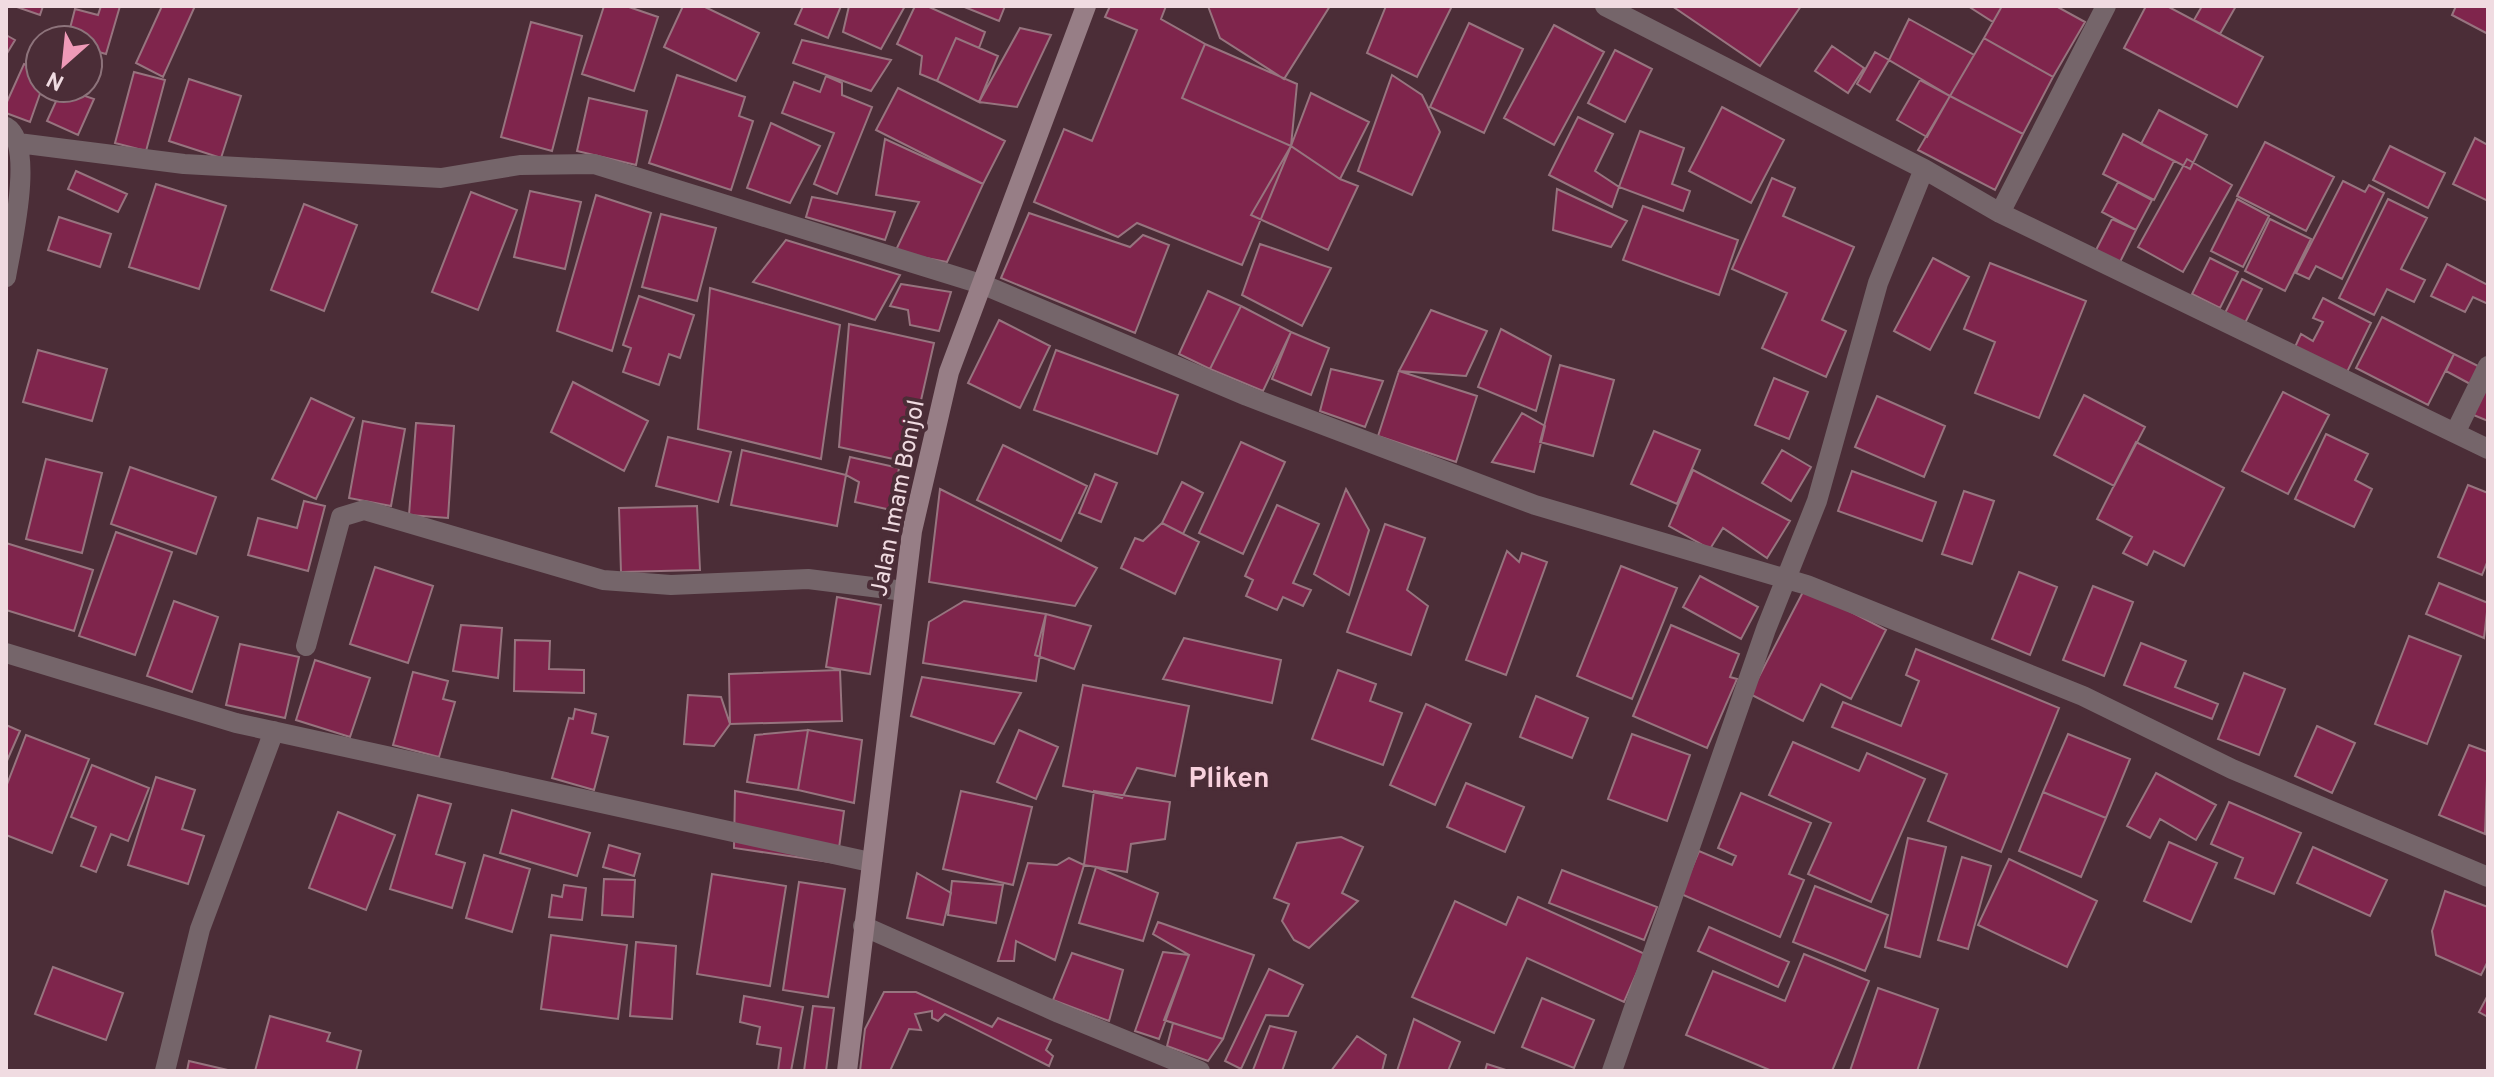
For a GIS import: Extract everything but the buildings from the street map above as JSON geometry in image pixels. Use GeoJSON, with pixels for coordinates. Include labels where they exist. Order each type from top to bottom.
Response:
{"type":"FeatureCollection","features":[{"type":"Feature","properties":{"kind":"main road","name":"Jalan Imam Bonjol"},"geometry":{"type":"LineString","coordinates":[[847,1071],[912,531],[949,372],[1086,6]]}},
{"type":"Feature","properties":{"kind":"street"},"geometry":{"type":"LineString","coordinates":[[1605,6],[1924,169],[2000,213],[2488,449]]}},
{"type":"Feature","properties":{"kind":"street"},"geometry":{"type":"LineString","coordinates":[[2000,213],[2106,6]]}},
{"type":"Feature","properties":{"kind":"street"},"geometry":{"type":"LineString","coordinates":[[6,277],[21,185],[12,135],[184,164],[441,178],[520,165],[594,164],[984,285],[1247,396],[1535,505],[1786,579],[2083,696],[2232,769],[2488,877]]}},
{"type":"Feature","properties":{"kind":"street"},"geometry":{"type":"LineString","coordinates":[[1612,1071],[1786,579],[1817,501],[1878,283],[1924,169]]}},
{"type":"Feature","properties":{"kind":"street"},"geometry":{"type":"LineString","coordinates":[[2455,433],[2488,366]]}},
{"type":"Feature","properties":{"kind":"street"},"geometry":{"type":"LineString","coordinates":[[306,646],[341,517],[364,510],[603,580],[671,585],[808,579],[904,591]]}},
{"type":"Feature","properties":{"kind":"street"},"geometry":{"type":"LineString","coordinates":[[6,653],[236,723],[870,862]]}},
{"type":"Feature","properties":{"kind":"street"},"geometry":{"type":"LineString","coordinates":[[165,1071],[200,929],[274,731]]}},
{"type":"Feature","properties":{"kind":"street"},"geometry":{"type":"LineString","coordinates":[[863,926],[1059,1013],[1200,1071]]}},
{"type":"Feature","properties":{"kind":"district","name":"Pliken"},"geometry":{"type":"Point","coordinates":[1229,777]}}]}
